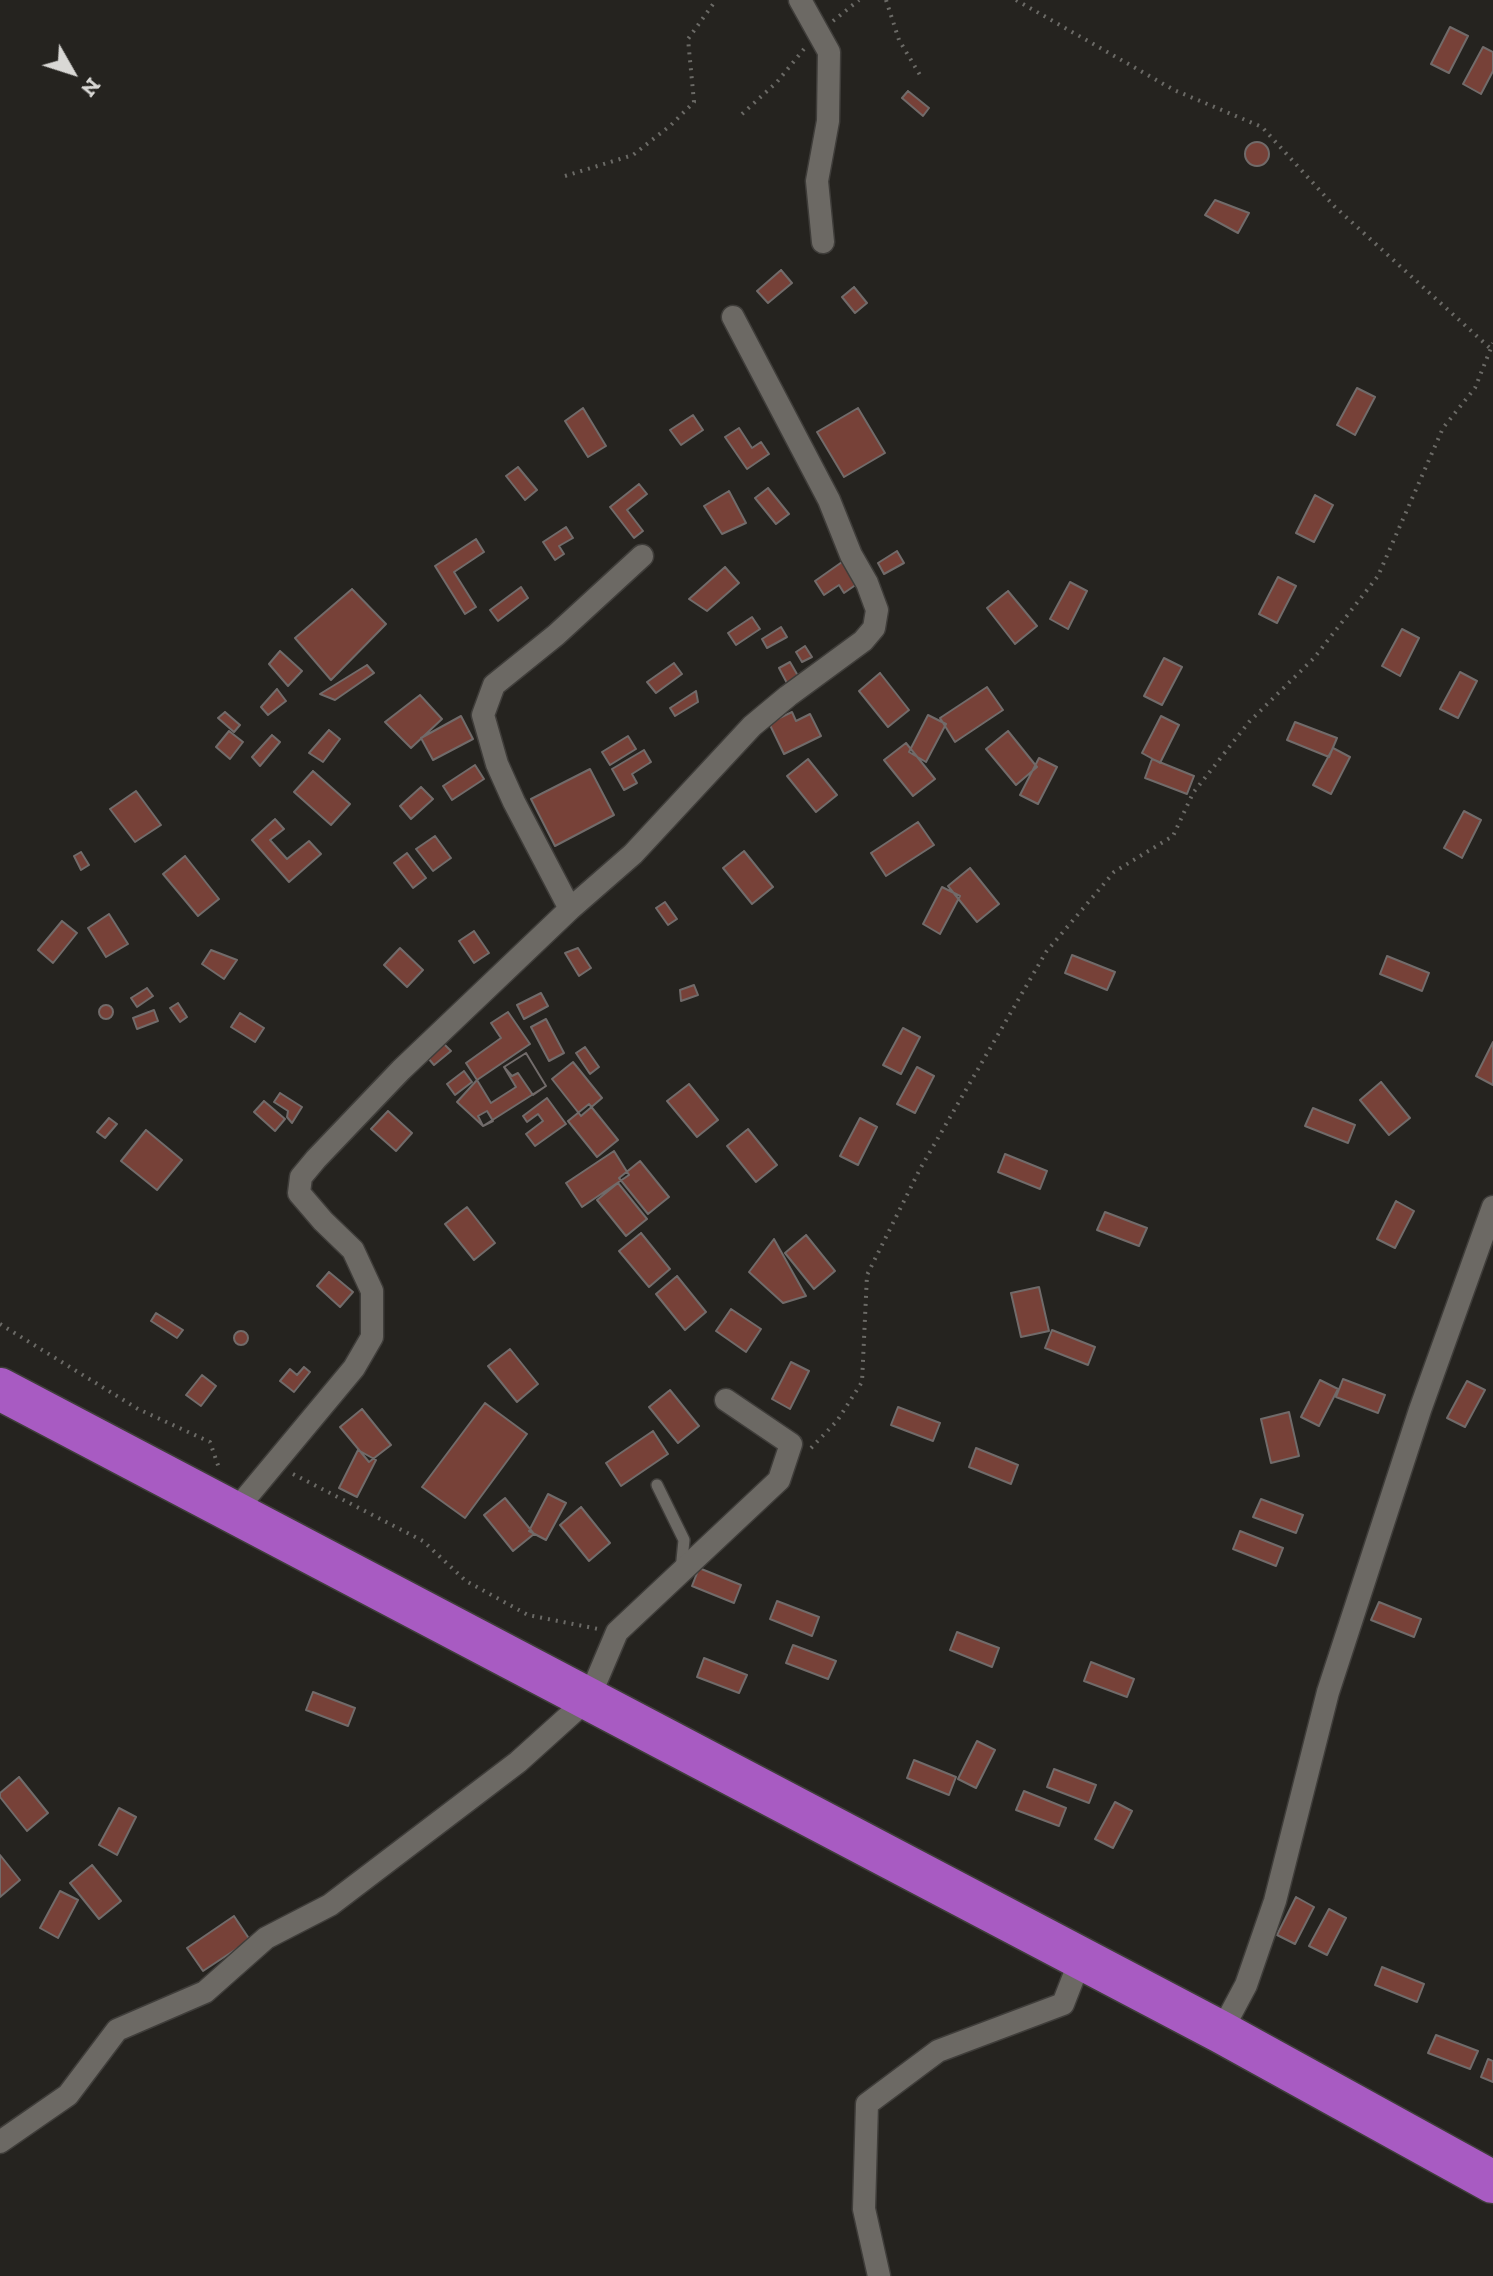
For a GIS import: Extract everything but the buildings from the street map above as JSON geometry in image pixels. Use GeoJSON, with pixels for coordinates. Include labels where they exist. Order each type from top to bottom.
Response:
{"type":"FeatureCollection","features":[{"type":"Feature","properties":{"kind":"highway"},"geometry":{"type":"LineString","coordinates":[[0,1389],[1221,2032],[1493,2182]]}},
{"type":"Feature","properties":{"kind":"street"},"geometry":{"type":"LineString","coordinates":[[800,0],[829,52],[828,121],[817,181],[823,242]]}},
{"type":"Feature","properties":{"kind":"street"},"geometry":{"type":"LineString","coordinates":[[235,1511],[354,1368],[372,1337],[372,1291],[353,1250],[299,1193],[301,1177],[401,1070],[570,909],[633,854],[752,726],[863,641],[874,628],[877,610],[867,583],[851,555],[829,500],[733,317]]}},
{"type":"Feature","properties":{"kind":"street"},"geometry":{"type":"LineString","coordinates":[[570,909],[514,802],[497,764],[483,715],[494,685],[556,635],[642,556]]}},
{"type":"Feature","properties":{"kind":"street"},"geometry":{"type":"LineString","coordinates":[[1221,2032],[1246,1985],[1275,1901],[1328,1692],[1420,1410],[1493,1207]]}},
{"type":"Feature","properties":{"kind":"street"},"geometry":{"type":"LineString","coordinates":[[0,2142],[68,2095],[117,2030],[205,1992],[266,1938],[330,1905],[518,1762],[589,1698],[617,1632],[779,1480],[791,1444],[726,1400]]}},
{"type":"Feature","properties":{"kind":"street"},"geometry":{"type":"LineString","coordinates":[[879,2276],[864,2209],[867,2104],[938,2051],[1063,2004],[1081,1958]]}},
{"type":"Feature","properties":{"kind":"lane"},"geometry":{"type":"LineString","coordinates":[[657,1485],[684,1540],[681,1571]]}},
{"type":"Feature","properties":{"kind":"path"},"geometry":{"type":"LineString","coordinates":[[565,176],[633,155],[694,102],[688,39],[716,0]]}},
{"type":"Feature","properties":{"kind":"path"},"geometry":{"type":"LineString","coordinates":[[742,114],[777,82],[818,32],[859,0]]}},
{"type":"Feature","properties":{"kind":"path"},"geometry":{"type":"LineString","coordinates":[[886,0],[899,40],[920,75]]}},
{"type":"Feature","properties":{"kind":"path"},"geometry":{"type":"LineString","coordinates":[[779,1480],[837,1421],[862,1382],[867,1275],[920,1169],[1046,952],[1114,872],[1173,836],[1193,793],[1249,722],[1314,658],[1378,576],[1443,428],[1475,388],[1492,348],[1334,206],[1262,127],[1174,90],[1016,0]]}},
{"type":"Feature","properties":{"kind":"path"},"geometry":{"type":"LineString","coordinates":[[0,1324],[138,1409],[210,1442],[235,1511]]}},
{"type":"Feature","properties":{"kind":"path"},"geometry":{"type":"LineString","coordinates":[[273,1464],[423,1541],[466,1581],[528,1615],[617,1632]]}}]}
